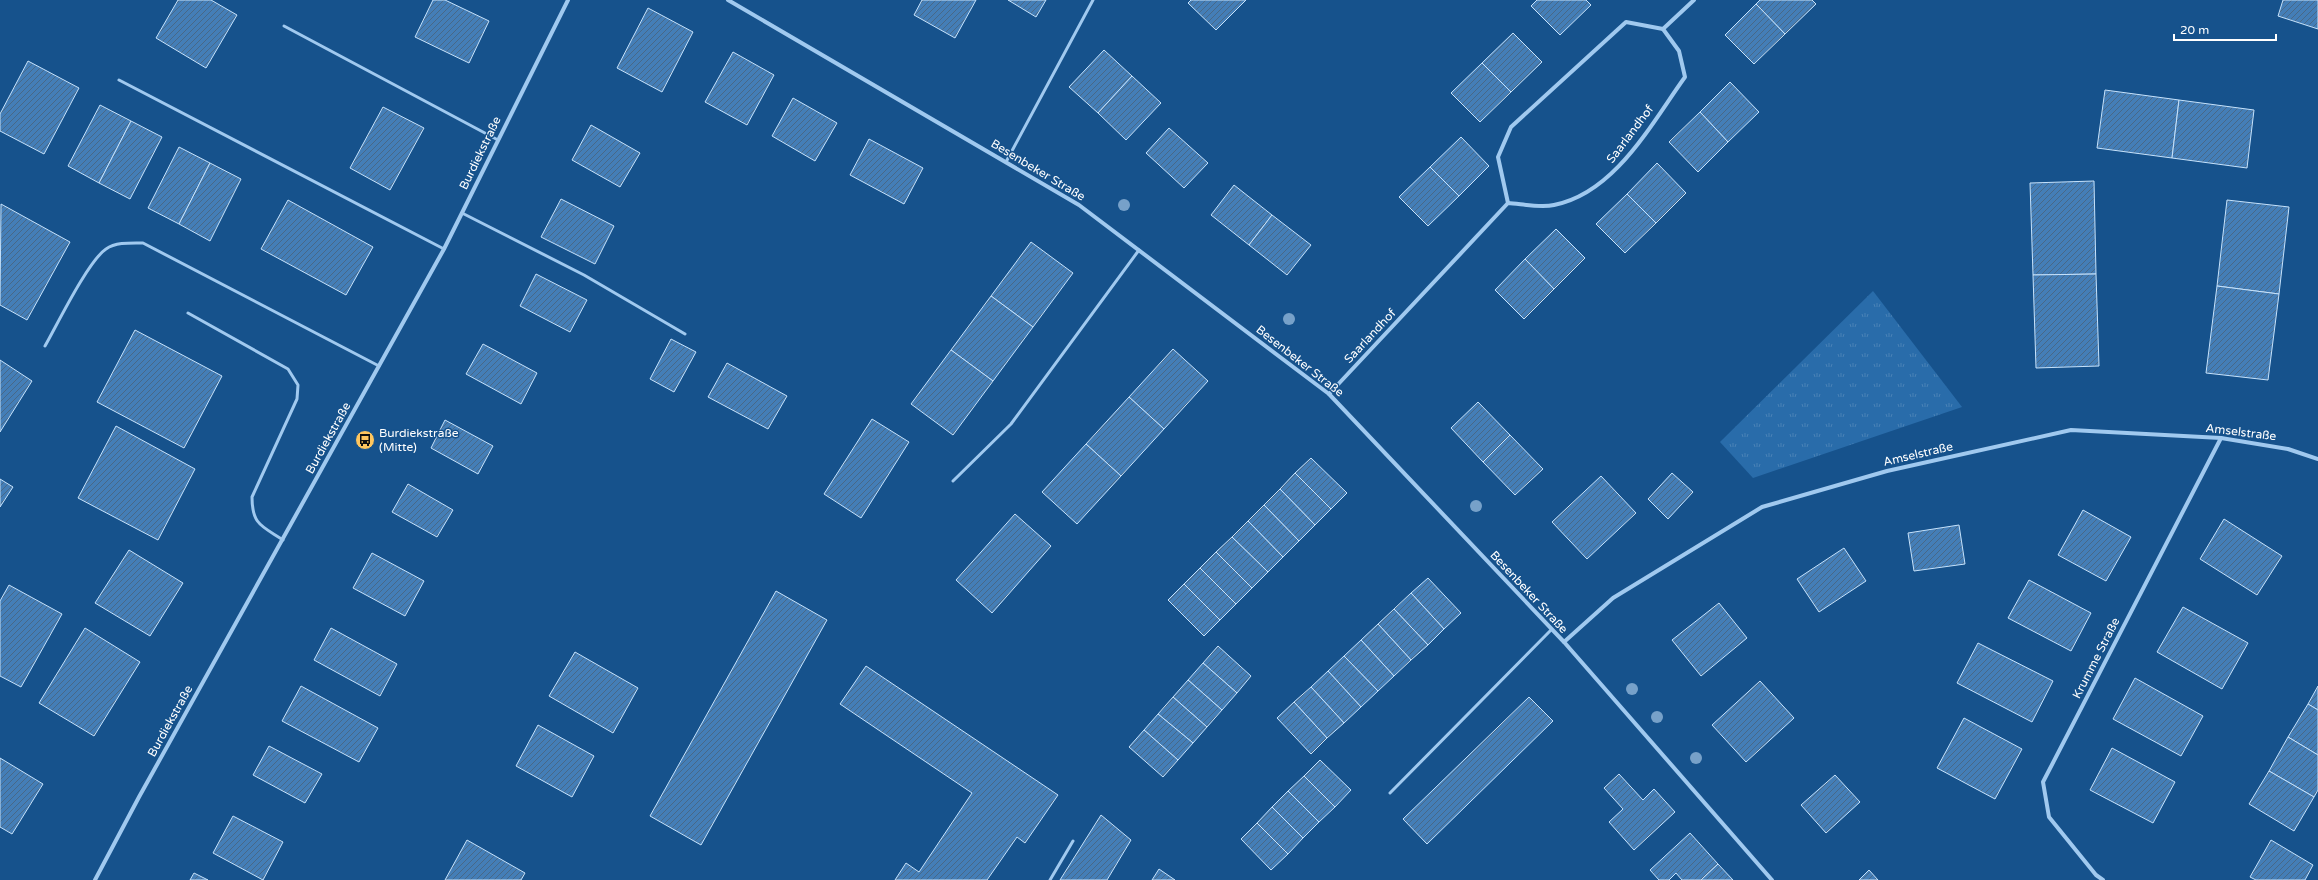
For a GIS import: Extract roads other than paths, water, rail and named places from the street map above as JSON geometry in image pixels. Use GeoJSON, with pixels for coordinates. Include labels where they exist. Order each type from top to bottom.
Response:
{"type":"FeatureCollection","features":[{"type":"Feature","properties":{"kind":"street","name":"Burdiekstraße"},"geometry":{"type":"LineString","coordinates":[[95,880],[139,797],[444,249],[568,0]]}},
{"type":"Feature","properties":{"kind":"street","name":"Besenbeker Straße"},"geometry":{"type":"LineString","coordinates":[[728,0],[1079,205],[1329,394],[1564,642],[1772,880]]}},
{"type":"Feature","properties":{"kind":"street"},"geometry":{"type":"LineString","coordinates":[[1508,203],[1498,157],[1511,127],[1626,22],[1663,29],[1694,0]]}},
{"type":"Feature","properties":{"kind":"street","name":"Saarlandhof"},"geometry":{"type":"LineString","coordinates":[[1329,394],[1508,203],[1553,205],[1585,195],[1620,167],[1685,77],[1679,51],[1663,29]]}},
{"type":"Feature","properties":{"kind":"street","name":"Amselstraße"},"geometry":{"type":"LineString","coordinates":[[1564,642],[1613,598],[1762,507],[1887,471],[2071,430],[2221,438],[2288,449],[2318,459]]}},
{"type":"Feature","properties":{"kind":"street","name":"Krumme Straße"},"geometry":{"type":"LineString","coordinates":[[2103,880],[2096,875],[2049,817],[2044,782],[2221,438]]}},
{"type":"Feature","properties":{"kind":"lane"},"geometry":{"type":"LineString","coordinates":[[1006,162],[1093,0]]}},
{"type":"Feature","properties":{"kind":"lane"},"geometry":{"type":"LineString","coordinates":[[284,26],[498,140]]}},
{"type":"Feature","properties":{"kind":"lane"},"geometry":{"type":"LineString","coordinates":[[119,80],[444,249]]}},
{"type":"Feature","properties":{"kind":"lane"},"geometry":{"type":"LineString","coordinates":[[462,212],[584,275],[685,334]]}},
{"type":"Feature","properties":{"kind":"lane"},"geometry":{"type":"LineString","coordinates":[[45,346],[89,268],[106,249],[124,243],[143,243],[379,366]]}},
{"type":"Feature","properties":{"kind":"lane"},"geometry":{"type":"LineString","coordinates":[[953,481],[1011,424],[1139,250]]}},
{"type":"Feature","properties":{"kind":"lane"},"geometry":{"type":"LineString","coordinates":[[188,313],[288,368],[298,385],[296,399],[252,497],[252,514],[262,526],[283,540]]}},
{"type":"Feature","properties":{"kind":"lane"},"geometry":{"type":"LineString","coordinates":[[1390,793],[1552,630]]}},
{"type":"Feature","properties":{"kind":"lane"},"geometry":{"type":"LineString","coordinates":[[1050,880],[1073,841]]}},
{"type":"Feature","properties":{"kind":"place","name":"Burdiekstraße (Mitte)"},"geometry":{"type":"Point","coordinates":[365,440]}}]}
